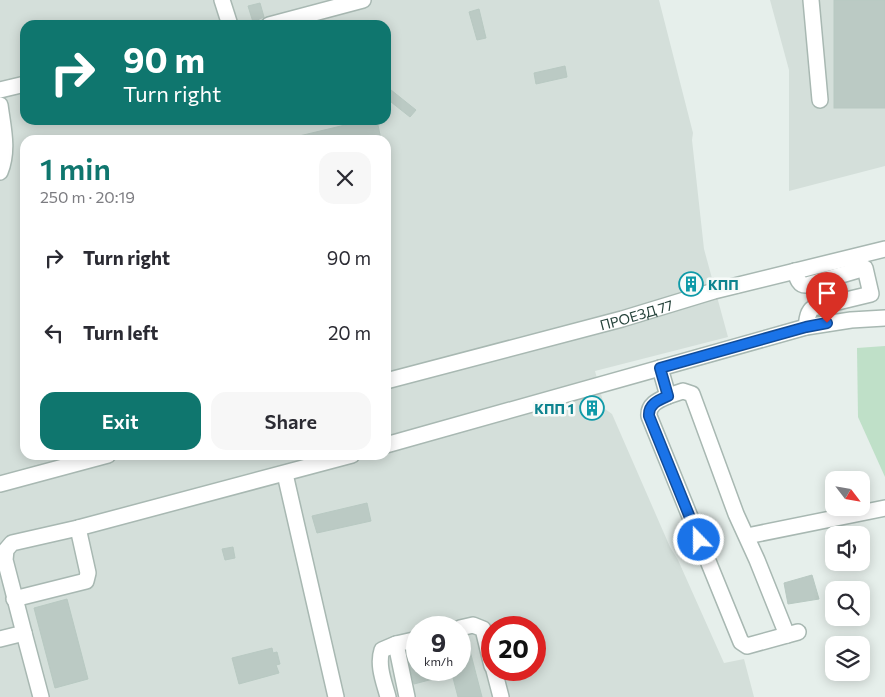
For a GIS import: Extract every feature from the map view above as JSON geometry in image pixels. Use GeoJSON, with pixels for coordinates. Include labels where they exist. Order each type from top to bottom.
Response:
{"type":"FeatureCollection","features":[{"type":"Feature","properties":{"kind":"street"},"geometry":{"type":"LineString","coordinates":[[222,0],[228,20]]}},
{"type":"Feature","properties":{"kind":"street"},"geometry":{"type":"LineString","coordinates":[[288,20],[363,0]]}},
{"type":"Feature","properties":{"kind":"street"},"geometry":{"type":"LineString","coordinates":[[811,0],[820,100]]}},
{"type":"Feature","properties":{"kind":"street"},"geometry":{"type":"LineString","coordinates":[[0,90],[20,85]]}},
{"type":"Feature","properties":{"kind":"street"},"geometry":{"type":"LineString","coordinates":[[0,105],[6,151],[0,172]]}},
{"type":"Feature","properties":{"kind":"street","name":"ПРОЕЗД 77"},"geometry":{"type":"LineString","coordinates":[[391,380],[622,319],[714,291],[795,271],[863,261],[885,249]]}},
{"type":"Feature","properties":{"kind":"street"},"geometry":{"type":"LineString","coordinates":[[391,445],[806,327],[880,318],[863,261]]}},
{"type":"Feature","properties":{"kind":"street"},"geometry":{"type":"LineString","coordinates":[[806,327],[809,314],[813,308],[872,294]]}},
{"type":"Feature","properties":{"kind":"street"},"geometry":{"type":"LineString","coordinates":[[660,368],[668,396]]}},
{"type":"Feature","properties":{"kind":"street"},"geometry":{"type":"LineString","coordinates":[[683,391],[692,394],[736,514],[793,634],[747,646],[740,639],[649,416],[648,411],[654,404],[668,396],[683,391]]}},
{"type":"Feature","properties":{"kind":"street"},"geometry":{"type":"LineString","coordinates":[[0,484],[89,460]]}},
{"type":"Feature","properties":{"kind":"street"},"geometry":{"type":"LineString","coordinates":[[41,697],[5,560],[6,550],[12,543],[78,528],[334,460]]}},
{"type":"Feature","properties":{"kind":"street"},"geometry":{"type":"LineString","coordinates":[[285,474],[336,697]]}},
{"type":"Feature","properties":{"kind":"street"},"geometry":{"type":"LineString","coordinates":[[747,536],[885,508]]}},
{"type":"Feature","properties":{"kind":"street"},"geometry":{"type":"LineString","coordinates":[[14,599],[86,581],[88,573],[78,528]]}},
{"type":"Feature","properties":{"kind":"street"},"geometry":{"type":"LineString","coordinates":[[0,640],[24,633]]}},
{"type":"Feature","properties":{"kind":"street"},"geometry":{"type":"LineString","coordinates":[[388,697],[379,662],[380,655],[382,650],[406,642]]}},
{"type":"Feature","properties":{"kind":"street"},"geometry":{"type":"LineString","coordinates":[[396,644],[408,697]]}},
{"type":"Feature","properties":{"kind":"street"},"geometry":{"type":"LineString","coordinates":[[497,681],[501,697]]}},
{"type":"Feature","properties":{"kind":"shaded area"},"geometry":{"type":"Polygon","coordinates":[[[0,0],[659,0],[693,133],[692,140],[704,249],[728,337],[595,371],[605,409],[612,414],[670,547],[678,560],[724,663],[744,659],[754,697],[0,697],[0,0]]]}},
{"type":"Feature","properties":{"kind":"shaded area"},"geometry":{"type":"Polygon","coordinates":[[[770,0],[885,0],[885,166],[789,191],[789,70],[770,0]]]}},
{"type":"Feature","properties":{"kind":"green space"},"geometry":{"type":"Polygon","coordinates":[[[885,346],[885,477],[858,417],[857,348],[885,346]]]}},
{"type":"Feature","properties":{"kind":"building"},"geometry":{"type":"Polygon","coordinates":[[[834,0],[885,0],[885,108],[834,108],[834,0]]]}},
{"type":"Feature","properties":{"kind":"building"},"geometry":{"type":"Polygon","coordinates":[[[260,3],[264,17],[252,20],[248,6],[260,3]]]}},
{"type":"Feature","properties":{"kind":"building"},"geometry":{"type":"Polygon","coordinates":[[[479,9],[486,38],[477,40],[469,12],[479,9]]]}},
{"type":"Feature","properties":{"kind":"building"},"geometry":{"type":"Polygon","coordinates":[[[565,66],[567,77],[536,84],[534,73],[565,66]]]}},
{"type":"Feature","properties":{"kind":"building"},"geometry":{"type":"Polygon","coordinates":[[[391,90],[416,110],[410,117],[391,102],[391,90]]]}},
{"type":"Feature","properties":{"kind":"building"},"geometry":{"type":"Polygon","coordinates":[[[345,125],[378,125],[380,135],[303,135],[345,125]]]}},
{"type":"Feature","properties":{"kind":"building","name":"КПП"},"geometry":{"type":"Polygon","coordinates":[[[698,276],[701,285],[682,291],[680,281],[698,276]]]}},
{"type":"Feature","properties":{"kind":"building","name":"КПП 1"},"geometry":{"type":"Polygon","coordinates":[[[596,399],[600,414],[588,417],[584,403],[596,399]]]}},
{"type":"Feature","properties":{"kind":"building"},"geometry":{"type":"Polygon","coordinates":[[[367,503],[371,521],[317,533],[312,516],[367,503]]]}},
{"type":"Feature","properties":{"kind":"building"},"geometry":{"type":"Polygon","coordinates":[[[233,547],[235,558],[225,560],[222,549],[233,547]]]}},
{"type":"Feature","properties":{"kind":"building"},"geometry":{"type":"Polygon","coordinates":[[[812,575],[819,599],[788,604],[784,583],[812,575]]]}},
{"type":"Feature","properties":{"kind":"building"},"geometry":{"type":"Polygon","coordinates":[[[67,599],[88,679],[55,688],[34,608],[67,599]]]}},
{"type":"Feature","properties":{"kind":"building"},"geometry":{"type":"Polygon","coordinates":[[[272,648],[273,653],[277,652],[280,664],[276,665],[279,673],[239,684],[232,658],[272,648]]]}},
{"type":"Feature","properties":{"kind":"building"},"geometry":{"type":"Polygon","coordinates":[[[471,655],[482,697],[458,697],[454,681],[471,681],[471,655]]]}},
{"type":"Feature","properties":{"kind":"building"},"geometry":{"type":"Polygon","coordinates":[[[413,681],[425,681],[414,684],[413,681]]]}},
{"type":"Feature","properties":{"kind":"place","name":"КПП"},"geometry":{"type":"Point","coordinates":[691,284]}},
{"type":"Feature","properties":{"kind":"place","name":"КПП 1"},"geometry":{"type":"Point","coordinates":[592,408]}},
{"type":"Feature","properties":{"kind":"route"},"geometry":{"type":"LineString","coordinates":[[699,540],[649,416],[648,411],[650,407],[668,396],[660,368],[806,327],[827,323]]}}]}
